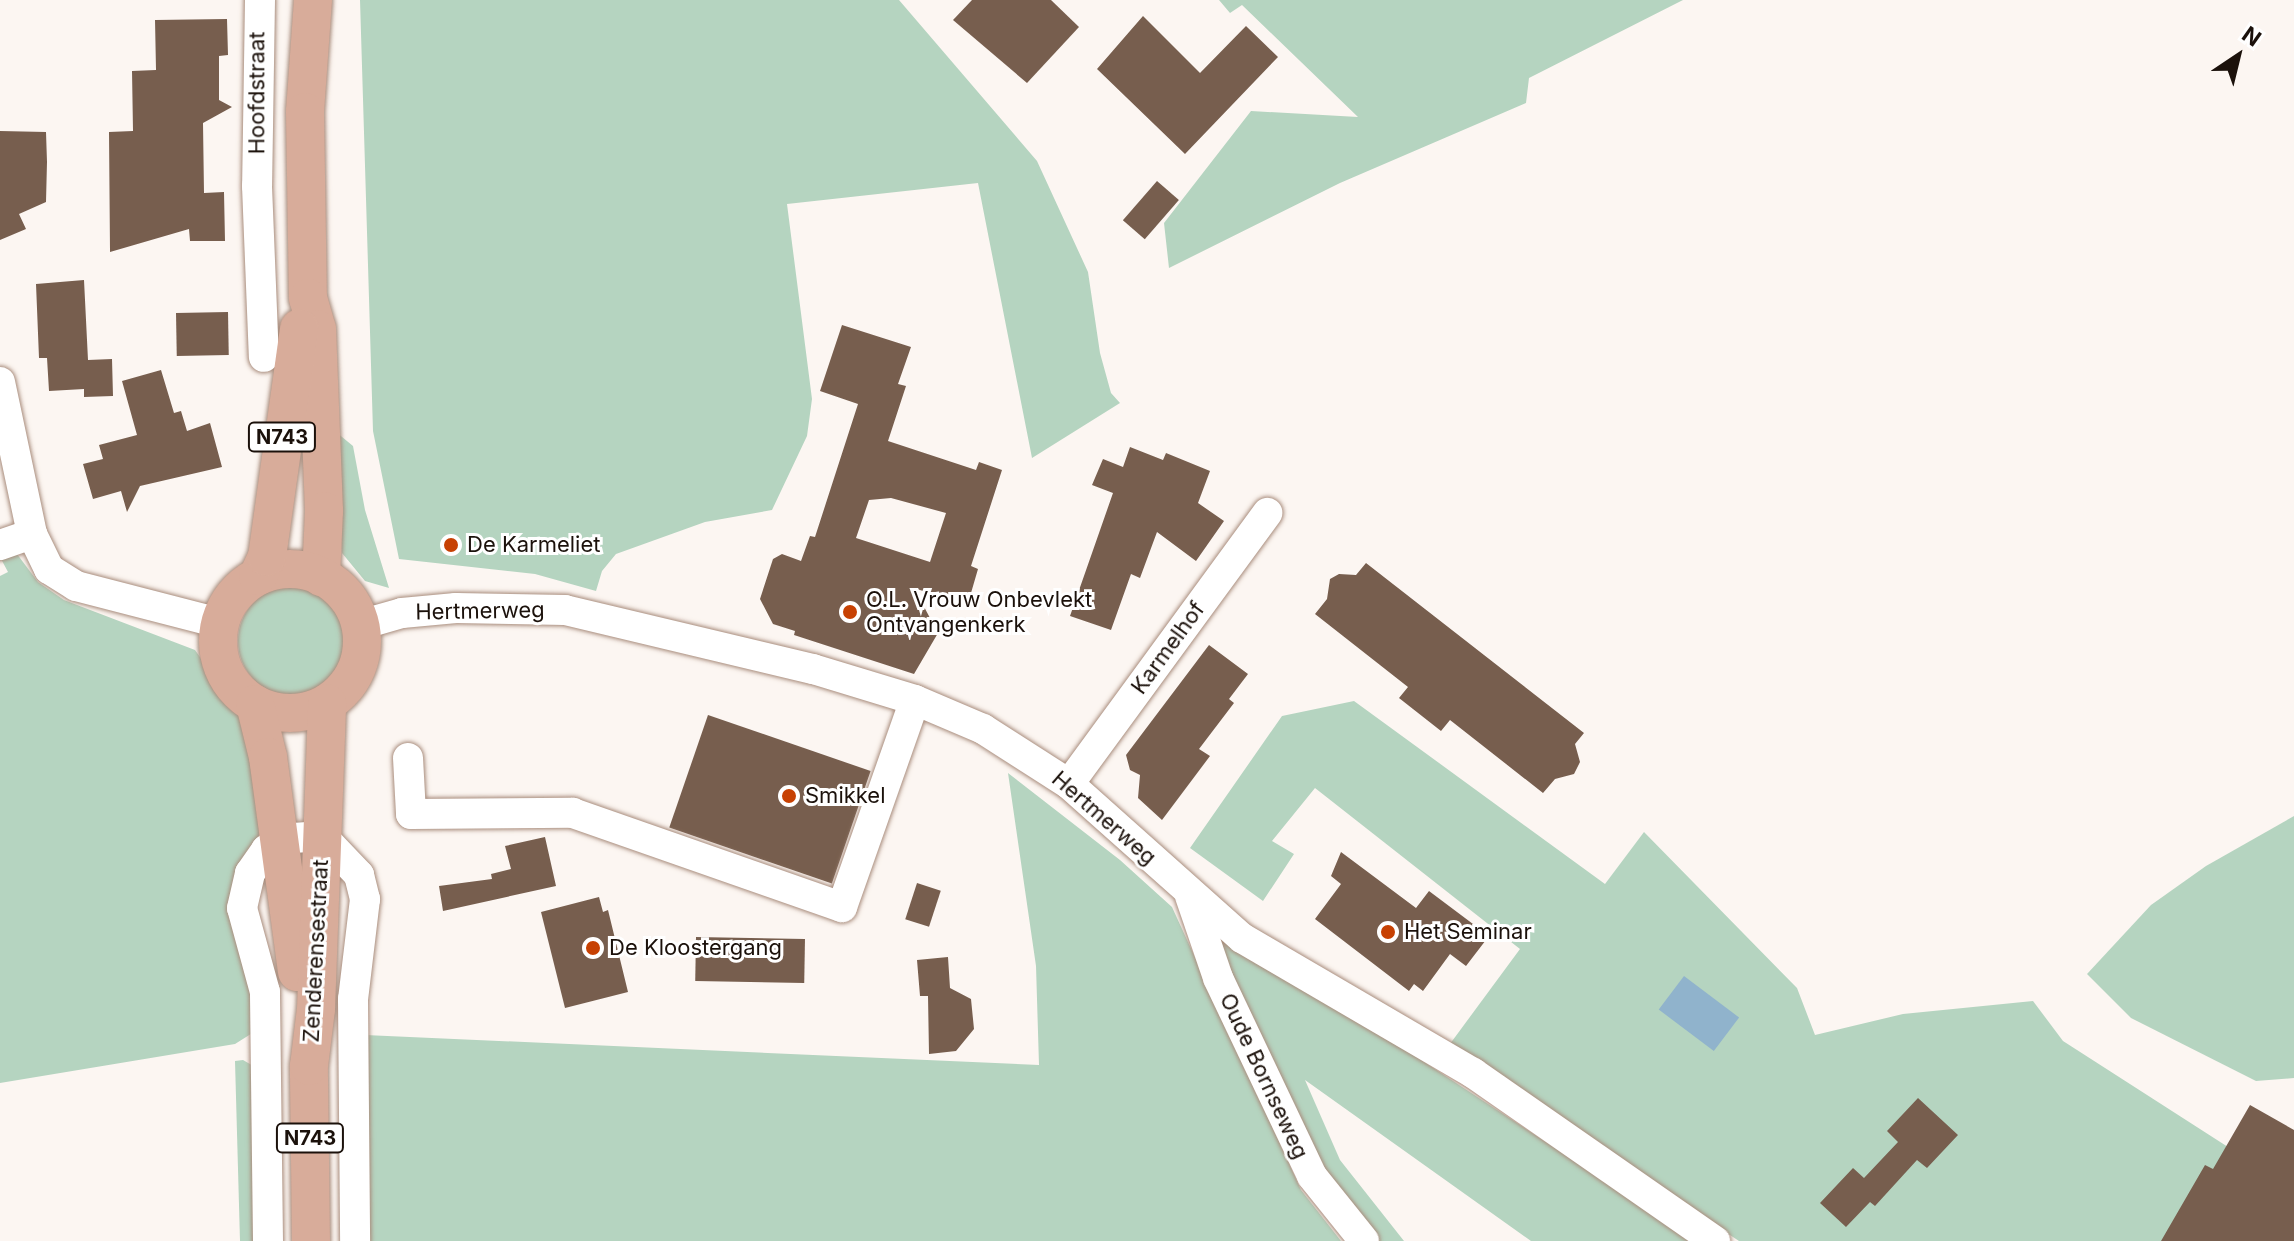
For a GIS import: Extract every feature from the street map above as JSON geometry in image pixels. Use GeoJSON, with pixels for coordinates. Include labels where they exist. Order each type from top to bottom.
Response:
{"type":"FeatureCollection","features":[{"type":"Feature","properties":{"kind":"main road","name":"Hoofdstraat"},"geometry":{"type":"LineString","coordinates":[[287,0],[305,112]]}},
{"type":"Feature","properties":{"kind":"main road","name":"Hoofdstraat"},"geometry":{"type":"LineString","coordinates":[[258,576],[267,557],[277,466],[308,298],[305,112],[313,0]]}},
{"type":"Feature","properties":{"kind":"main road","name":"Hoofdstraat"},"geometry":{"type":"LineString","coordinates":[[308,298],[317,329],[324,511],[321,577]]}},
{"type":"Feature","properties":{"kind":"main road"},"geometry":{"type":"LineString","coordinates":[[290,569],[321,577],[342,592],[360,625],[359,661],[341,693],[327,703],[291,713],[255,704],[227,677],[220,659],[219,623],[229,602],[258,576],[290,569]]}},
{"type":"Feature","properties":{"kind":"main road","name":"Zenderensestraat"},"geometry":{"type":"LineString","coordinates":[[311,1241],[309,1066],[327,703]]}},
{"type":"Feature","properties":{"kind":"main road","name":"Zenderensestraat"},"geometry":{"type":"LineString","coordinates":[[255,704],[264,732],[309,1066]]}},
{"type":"Feature","properties":{"kind":"street","name":"Hoofdstraat"},"geometry":{"type":"LineString","coordinates":[[260,0],[257,186],[264,357]]}},
{"type":"Feature","properties":{"kind":"street","name":"Hoofdstraat"},"geometry":{"type":"LineString","coordinates":[[257,186],[306,185]]}},
{"type":"Feature","properties":{"kind":"street"},"geometry":{"type":"LineString","coordinates":[[0,382],[32,534],[49,569],[76,586],[219,623]]}},
{"type":"Feature","properties":{"kind":"street","name":"Karmelhof"},"geometry":{"type":"LineString","coordinates":[[1069,784],[1267,513]]}},
{"type":"Feature","properties":{"kind":"street"},"geometry":{"type":"LineString","coordinates":[[0,545],[32,534]]}},
{"type":"Feature","properties":{"kind":"street","name":"Hertmerweg"},"geometry":{"type":"LineString","coordinates":[[360,625],[402,613],[456,608],[565,610],[716,644],[915,700],[983,729],[1069,784],[1190,896],[1242,938],[1473,1073],[1715,1241]]}},
{"type":"Feature","properties":{"kind":"street"},"geometry":{"type":"LineString","coordinates":[[408,758],[411,814],[573,813],[842,907],[915,700]]}},
{"type":"Feature","properties":{"kind":"street","name":"Zenderensestraat"},"geometry":{"type":"LineString","coordinates":[[268,1241],[265,992],[242,908],[250,873],[279,839],[322,836],[359,875],[365,899],[353,999],[355,1241]]}},
{"type":"Feature","properties":{"kind":"street","name":"Oude Bornseweg"},"geometry":{"type":"LineString","coordinates":[[1190,896],[1218,978],[1312,1176],[1364,1241]]}},
{"type":"Feature","properties":{"kind":"green space"},"geometry":{"type":"Polygon","coordinates":[[[360,0],[899,0],[1037,161],[1088,272],[1100,353],[1111,393],[1120,403],[1032,458],[978,183],[787,204],[812,399],[807,436],[772,510],[705,522],[616,554],[602,571],[596,591],[535,574],[399,559],[373,431],[360,0]]]}},
{"type":"Feature","properties":{"kind":"green space"},"geometry":{"type":"Polygon","coordinates":[[[1219,0],[1683,0],[1529,78],[1526,103],[1340,183],[1169,268],[1164,223],[1251,111],[1358,117],[1242,5],[1230,13],[1219,0]]]}},
{"type":"Feature","properties":{"kind":"green space"},"geometry":{"type":"Polygon","coordinates":[[[336,432],[353,446],[365,510],[389,588],[365,581],[342,553],[336,432]]]}},
{"type":"Feature","properties":{"kind":"green space"},"geometry":{"type":"Polygon","coordinates":[[[14,550],[38,582],[64,600],[195,650],[239,712],[264,825],[256,847],[257,1030],[235,1044],[0,1083],[0,576],[8,572],[0,557],[14,550]]]}},
{"type":"Feature","properties":{"kind":"green space"},"geometry":{"type":"Polygon","coordinates":[[[293,586],[314,590],[332,602],[344,620],[348,641],[344,662],[332,680],[314,692],[293,696],[272,692],[254,680],[242,662],[238,641],[242,620],[254,602],[272,590],[293,586]]]}},
{"type":"Feature","properties":{"kind":"green space"},"geometry":{"type":"Polygon","coordinates":[[[1354,701],[1605,884],[1644,832],[1797,988],[1815,1035],[1903,1014],[2033,1001],[2063,1041],[2228,1147],[2180,1241],[1739,1241],[1447,1048],[1520,949],[1315,788],[1272,841],[1294,854],[1263,901],[1190,848],[1282,716],[1354,701]]]}},
{"type":"Feature","properties":{"kind":"green space"},"geometry":{"type":"Polygon","coordinates":[[[1008,773],[1120,860],[1172,907],[1301,1190],[1341,1241],[365,1241],[365,1035],[1039,1065],[1036,966],[1008,773]]]}},
{"type":"Feature","properties":{"kind":"green space"},"geometry":{"type":"Polygon","coordinates":[[[2294,816],[2294,1078],[2256,1081],[2131,1018],[2087,974],[2151,905],[2206,866],[2294,816]]]}},
{"type":"Feature","properties":{"kind":"green space"},"geometry":{"type":"Polygon","coordinates":[[[1214,936],[1412,1054],[1696,1241],[1531,1241],[1305,1080],[1340,1160],[1404,1241],[1372,1241],[1324,1181],[1214,936]]]}},
{"type":"Feature","properties":{"kind":"green space"},"geometry":{"type":"Polygon","coordinates":[[[243,1060],[257,1068],[259,1241],[240,1241],[235,1061],[243,1060]]]}},
{"type":"Feature","properties":{"kind":"water"},"geometry":{"type":"Polygon","coordinates":[[[1684,976],[1739,1018],[1714,1051],[1659,1010],[1684,976]]]}},
{"type":"Feature","properties":{"kind":"building"},"geometry":{"type":"Polygon","coordinates":[[[972,0],[1051,0],[1079,27],[1027,83],[953,20],[972,0]]]}},
{"type":"Feature","properties":{"kind":"building"},"geometry":{"type":"Polygon","coordinates":[[[1143,16],[1200,73],[1246,26],[1278,57],[1185,154],[1097,69],[1143,16]]]}},
{"type":"Feature","properties":{"kind":"building"},"geometry":{"type":"Polygon","coordinates":[[[227,19],[228,55],[219,56],[219,100],[232,107],[203,123],[204,193],[224,192],[225,241],[190,241],[189,229],[110,252],[109,132],[133,131],[132,71],[156,70],[155,20],[227,19]]]}},
{"type":"Feature","properties":{"kind":"building"},"geometry":{"type":"Polygon","coordinates":[[[0,131],[46,132],[47,162],[46,202],[19,214],[26,229],[0,240],[0,131]]]}},
{"type":"Feature","properties":{"kind":"building"},"geometry":{"type":"Polygon","coordinates":[[[1157,181],[1179,200],[1145,239],[1123,220],[1157,181]]]}},
{"type":"Feature","properties":{"kind":"building"},"geometry":{"type":"Polygon","coordinates":[[[84,280],[88,360],[112,359],[113,396],[84,397],[84,389],[49,391],[47,358],[39,358],[36,284],[84,280]]]}},
{"type":"Feature","properties":{"kind":"building"},"geometry":{"type":"Polygon","coordinates":[[[228,312],[229,355],[177,356],[176,313],[228,312]]]}},
{"type":"Feature","properties":{"kind":"building"},"geometry":{"type":"Polygon","coordinates":[[[842,325],[911,347],[898,384],[906,386],[888,441],[976,470],[979,462],[1002,470],[971,566],[978,569],[971,593],[950,592],[947,599],[914,588],[938,633],[914,674],[794,635],[795,631],[773,624],[760,599],[773,559],[782,554],[801,561],[810,536],[815,537],[858,404],[820,391],[842,325]],[[891,498],[869,500],[856,538],[930,562],[946,513],[891,498]]]}},
{"type":"Feature","properties":{"kind":"building"},"geometry":{"type":"Polygon","coordinates":[[[161,370],[174,413],[181,411],[187,431],[210,423],[222,467],[140,486],[127,512],[121,491],[93,499],[83,464],[103,459],[99,445],[137,435],[122,381],[161,370]]]}},
{"type":"Feature","properties":{"kind":"building"},"geometry":{"type":"Polygon","coordinates":[[[1130,447],[1163,460],[1166,453],[1210,471],[1198,503],[1224,521],[1196,561],[1157,532],[1140,578],[1131,574],[1111,630],[1070,616],[1113,493],[1092,485],[1103,459],[1123,467],[1130,447]]]}},
{"type":"Feature","properties":{"kind":"building"},"geometry":{"type":"Polygon","coordinates":[[[1366,563],[1584,733],[1575,744],[1580,762],[1574,774],[1555,779],[1543,793],[1450,720],[1441,731],[1399,698],[1408,687],[1315,614],[1327,599],[1330,579],[1339,574],[1356,575],[1366,563]]]}},
{"type":"Feature","properties":{"kind":"building"},"geometry":{"type":"Polygon","coordinates":[[[1209,645],[1248,674],[1229,699],[1234,703],[1199,749],[1210,756],[1162,820],[1138,798],[1140,775],[1130,770],[1126,755],[1209,645]]]}},
{"type":"Feature","properties":{"kind":"building"},"geometry":{"type":"Polygon","coordinates":[[[708,715],[871,771],[832,884],[669,828],[708,715]]]}},
{"type":"Feature","properties":{"kind":"building"},"geometry":{"type":"Polygon","coordinates":[[[545,837],[556,886],[443,911],[439,886],[492,879],[491,874],[511,869],[505,846],[545,837]]]}},
{"type":"Feature","properties":{"kind":"building"},"geometry":{"type":"Polygon","coordinates":[[[1341,852],[1416,908],[1429,891],[1489,936],[1466,966],[1450,954],[1423,991],[1414,984],[1409,991],[1315,919],[1341,884],[1331,876],[1341,852]]]}},
{"type":"Feature","properties":{"kind":"building"},"geometry":{"type":"Polygon","coordinates":[[[917,883],[941,891],[929,927],[905,919],[917,883]]]}},
{"type":"Feature","properties":{"kind":"building"},"geometry":{"type":"Polygon","coordinates":[[[599,897],[603,912],[608,910],[628,992],[565,1008],[541,912],[599,897]]]}},
{"type":"Feature","properties":{"kind":"building"},"geometry":{"type":"Polygon","coordinates":[[[696,937],[805,939],[804,983],[695,981],[696,937]]]}},
{"type":"Feature","properties":{"kind":"building"},"geometry":{"type":"Polygon","coordinates":[[[948,957],[950,988],[971,999],[974,1029],[956,1051],[929,1054],[928,996],[920,996],[917,960],[948,957]]]}},
{"type":"Feature","properties":{"kind":"building"},"geometry":{"type":"Polygon","coordinates":[[[1918,1098],[1958,1135],[1927,1168],[1917,1160],[1875,1206],[1870,1202],[1846,1227],[1820,1203],[1853,1168],[1864,1178],[1898,1142],[1887,1131],[1918,1098]]]}},
{"type":"Feature","properties":{"kind":"building"},"geometry":{"type":"Polygon","coordinates":[[[2250,1105],[2294,1130],[2294,1241],[2161,1241],[2205,1165],[2213,1169],[2250,1105]]]}},
{"type":"Feature","properties":{"kind":"place","name":"De Karmeliet"},"geometry":{"type":"Point","coordinates":[451,545]}},
{"type":"Feature","properties":{"kind":"place","name":"O.L. Vrouw Onbevlekt Ontvangenkerk"},"geometry":{"type":"Point","coordinates":[850,612]}},
{"type":"Feature","properties":{"kind":"place","name":"Smikkel"},"geometry":{"type":"Point","coordinates":[789,796]}},
{"type":"Feature","properties":{"kind":"place","name":"Het Seminar"},"geometry":{"type":"Point","coordinates":[1388,932]}},
{"type":"Feature","properties":{"kind":"place","name":"De Kloostergang"},"geometry":{"type":"Point","coordinates":[593,948]}}]}
